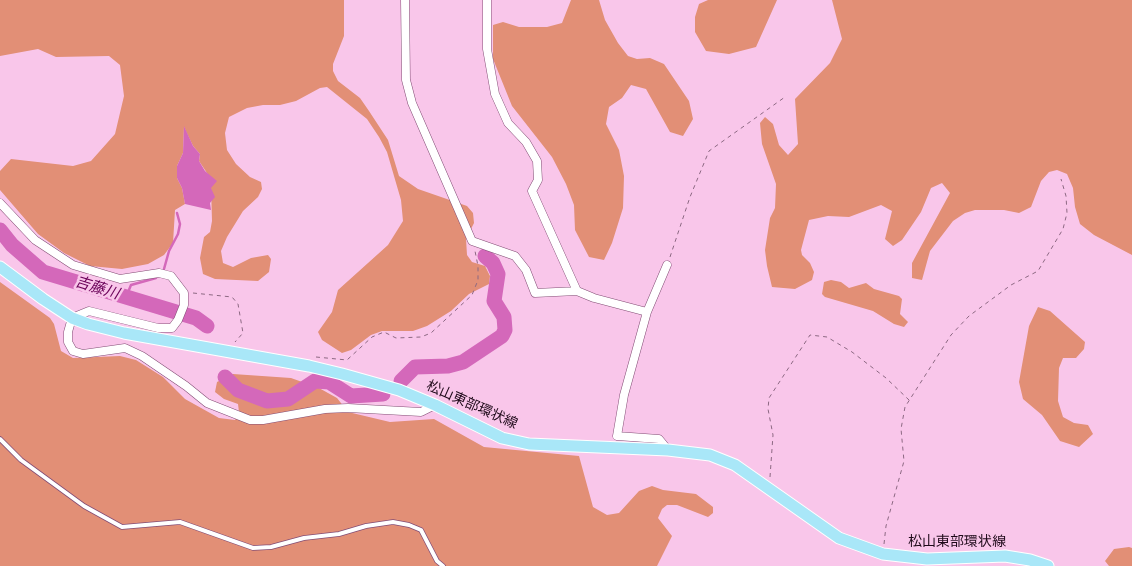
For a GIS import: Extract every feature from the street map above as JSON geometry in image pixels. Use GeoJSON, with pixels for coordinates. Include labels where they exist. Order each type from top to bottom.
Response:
{"type":"FeatureCollection","features":[{"type":"Feature","properties":{"kind":"main road","name":"松山東部環状線"},"geometry":{"type":"LineString","coordinates":[[0,267],[28,290],[72,318],[124,333],[309,366],[398,390],[435,405],[502,438],[529,444],[668,450],[710,455],[735,465],[769,487],[839,538],[883,554],[927,559],[977,561],[1005,556],[1030,560],[1048,566]]}},
{"type":"Feature","properties":{"kind":"street"},"geometry":{"type":"LineString","coordinates":[[405,0],[406,80],[412,103],[472,241],[515,256],[526,270],[535,293],[578,291],[648,312]]}},
{"type":"Feature","properties":{"kind":"street"},"geometry":{"type":"LineString","coordinates":[[487,0],[487,49],[495,94],[508,123],[526,142],[537,161],[538,180],[532,191],[578,291]]}},
{"type":"Feature","properties":{"kind":"street"},"geometry":{"type":"LineString","coordinates":[[0,203],[35,240],[73,265],[120,279],[159,273],[171,276],[184,293],[184,305],[178,320],[172,328],[158,328],[89,311],[72,318],[68,332],[68,342],[73,352],[83,354],[125,348],[142,356],[207,403],[250,420],[332,408],[421,412],[435,405]]}},
{"type":"Feature","properties":{"kind":"street"},"geometry":{"type":"LineString","coordinates":[[667,265],[648,312],[624,395],[617,436],[659,439],[668,450]]}},
{"type":"Feature","properties":{"kind":"street"},"geometry":{"type":"LineString","coordinates":[[1005,556],[1012,566]]}},
{"type":"Feature","properties":{"kind":"lane"},"geometry":{"type":"LineString","coordinates":[[0,439],[21,460],[84,506],[122,527],[180,522],[252,548],[270,547],[304,538],[339,534],[366,526],[393,522],[409,524],[421,530],[438,561],[443,566]]}},
{"type":"Feature","properties":{"kind":"path"},"geometry":{"type":"LineString","coordinates":[[667,265],[690,197],[709,151],[785,97]]}},
{"type":"Feature","properties":{"kind":"path"},"geometry":{"type":"LineString","coordinates":[[883,554],[886,526],[904,461],[901,429],[905,407],[951,335],[968,316],[1011,285],[1038,271],[1063,229],[1066,204],[1061,179]]}},
{"type":"Feature","properties":{"kind":"path"},"geometry":{"type":"LineString","coordinates":[[311,356],[347,360],[372,337],[384,332],[396,338],[422,337],[432,333],[472,295],[478,280],[478,266],[472,241]]}},
{"type":"Feature","properties":{"kind":"path"},"geometry":{"type":"LineString","coordinates":[[184,293],[232,297],[238,304],[242,322],[243,333],[238,340]]}},
{"type":"Feature","properties":{"kind":"path"},"geometry":{"type":"LineString","coordinates":[[769,487],[773,435],[768,409],[770,398],[810,335],[827,337],[852,352],[886,378],[910,400]]}},
{"type":"Feature","properties":{"kind":"shaded area"},"geometry":{"type":"Polygon","coordinates":[[[0,0],[344,0],[344,36],[333,64],[333,71],[338,81],[360,98],[388,140],[399,176],[418,189],[467,206],[473,213],[474,223],[466,239],[467,255],[472,262],[485,266],[490,276],[489,284],[469,294],[451,311],[427,326],[413,331],[382,331],[371,335],[351,350],[342,353],[322,340],[318,332],[332,312],[338,290],[388,245],[403,221],[401,200],[387,152],[379,137],[367,119],[327,87],[320,88],[296,101],[280,105],[263,105],[247,108],[229,117],[225,133],[227,150],[236,164],[250,177],[261,182],[262,189],[258,197],[243,211],[227,237],[221,251],[223,263],[233,267],[251,258],[268,255],[271,259],[269,272],[258,281],[215,279],[203,274],[200,258],[204,237],[210,232],[212,221],[211,188],[209,176],[199,161],[200,154],[193,146],[184,127],[183,153],[177,166],[177,178],[182,188],[185,204],[175,210],[173,243],[164,255],[148,264],[122,269],[90,266],[64,253],[38,234],[0,190],[0,171],[11,159],[73,166],[91,161],[115,134],[124,96],[120,65],[109,56],[56,57],[38,49],[0,56],[0,0]]]}},
{"type":"Feature","properties":{"kind":"shaded area"},"geometry":{"type":"Polygon","coordinates":[[[571,0],[599,0],[605,20],[628,56],[637,59],[650,58],[664,64],[689,101],[693,119],[683,136],[670,132],[646,89],[631,85],[622,98],[609,107],[606,124],[619,150],[624,176],[623,208],[612,243],[604,260],[589,257],[575,230],[574,205],[566,184],[552,157],[512,106],[493,59],[493,25],[503,22],[519,27],[547,27],[562,23],[571,0]]]}},
{"type":"Feature","properties":{"kind":"shaded area"},"geometry":{"type":"Polygon","coordinates":[[[708,0],[777,0],[756,47],[729,54],[706,51],[695,32],[695,17],[699,4],[708,0]]]}},
{"type":"Feature","properties":{"kind":"shaded area"},"geometry":{"type":"Polygon","coordinates":[[[832,0],[1132,0],[1132,255],[1094,235],[1080,224],[1075,207],[1073,188],[1067,174],[1057,170],[1049,172],[1041,181],[1031,207],[1019,213],[1004,210],[975,210],[965,213],[953,221],[930,251],[922,280],[912,278],[912,263],[950,193],[942,183],[931,188],[921,212],[902,240],[893,246],[885,239],[892,211],[881,205],[849,217],[828,216],[809,220],[801,250],[802,255],[810,263],[814,272],[812,280],[795,289],[772,287],[765,250],[770,218],[775,208],[776,184],[762,144],[760,123],[765,117],[773,124],[779,145],[788,155],[798,144],[795,99],[830,63],[842,39],[832,0]]]}},
{"type":"Feature","properties":{"kind":"shaded area"},"geometry":{"type":"Polygon","coordinates":[[[184,126],[193,146],[200,154],[199,161],[205,171],[217,181],[211,188],[215,197],[210,203],[211,210],[185,204],[182,188],[177,178],[177,166],[183,153],[184,126]]]}},
{"type":"Feature","properties":{"kind":"shaded area"},"geometry":{"type":"Polygon","coordinates":[[[831,280],[841,282],[849,288],[866,283],[874,289],[899,296],[902,299],[900,314],[908,322],[904,327],[894,324],[873,311],[825,297],[822,294],[824,282],[831,280]]]}},
{"type":"Feature","properties":{"kind":"shaded area"},"geometry":{"type":"Polygon","coordinates":[[[0,282],[50,318],[54,324],[61,351],[73,358],[120,356],[136,360],[163,377],[185,399],[219,418],[235,420],[239,412],[238,404],[224,399],[215,392],[217,382],[233,374],[291,378],[319,388],[337,398],[348,412],[390,422],[434,419],[484,447],[579,456],[593,507],[607,515],[619,513],[639,491],[652,486],[663,490],[696,494],[713,507],[713,513],[708,517],[677,505],[667,505],[662,509],[658,518],[672,536],[657,566],[0,566],[0,282]]]}},
{"type":"Feature","properties":{"kind":"shaded area"},"geometry":{"type":"Polygon","coordinates":[[[1038,307],[1050,311],[1085,342],[1084,349],[1076,358],[1063,358],[1059,368],[1058,401],[1063,417],[1074,423],[1088,425],[1093,434],[1079,447],[1060,441],[1042,415],[1023,399],[1019,382],[1029,326],[1038,307]]]}},
{"type":"Feature","properties":{"kind":"shaded area"},"geometry":{"type":"Polygon","coordinates":[[[1132,548],[1132,566],[1109,566],[1105,561],[1114,549],[1132,548]]]}},
{"type":"Feature","properties":{"kind":"waterway"},"geometry":{"type":"LineString","coordinates":[[164,269],[169,251],[178,234],[180,224],[177,213]]}},
{"type":"Feature","properties":{"kind":"waterway","name":"吉藤川"},"geometry":{"type":"LineString","coordinates":[[0,230],[12,245],[43,272],[196,318],[207,326]]}},
{"type":"Feature","properties":{"kind":"waterway","name":"吉藤川"},"geometry":{"type":"LineString","coordinates":[[401,381],[415,367],[448,366],[463,362],[502,336],[505,330],[504,317],[494,301],[498,274],[493,263],[485,256]]}},
{"type":"Feature","properties":{"kind":"waterway"},"geometry":{"type":"LineString","coordinates":[[126,297],[131,285],[156,278]]}},
{"type":"Feature","properties":{"kind":"waterway","name":"吉藤川"},"geometry":{"type":"LineString","coordinates":[[225,377],[238,390],[267,401],[288,399],[315,381],[329,382],[351,396],[383,394]]}}]}
